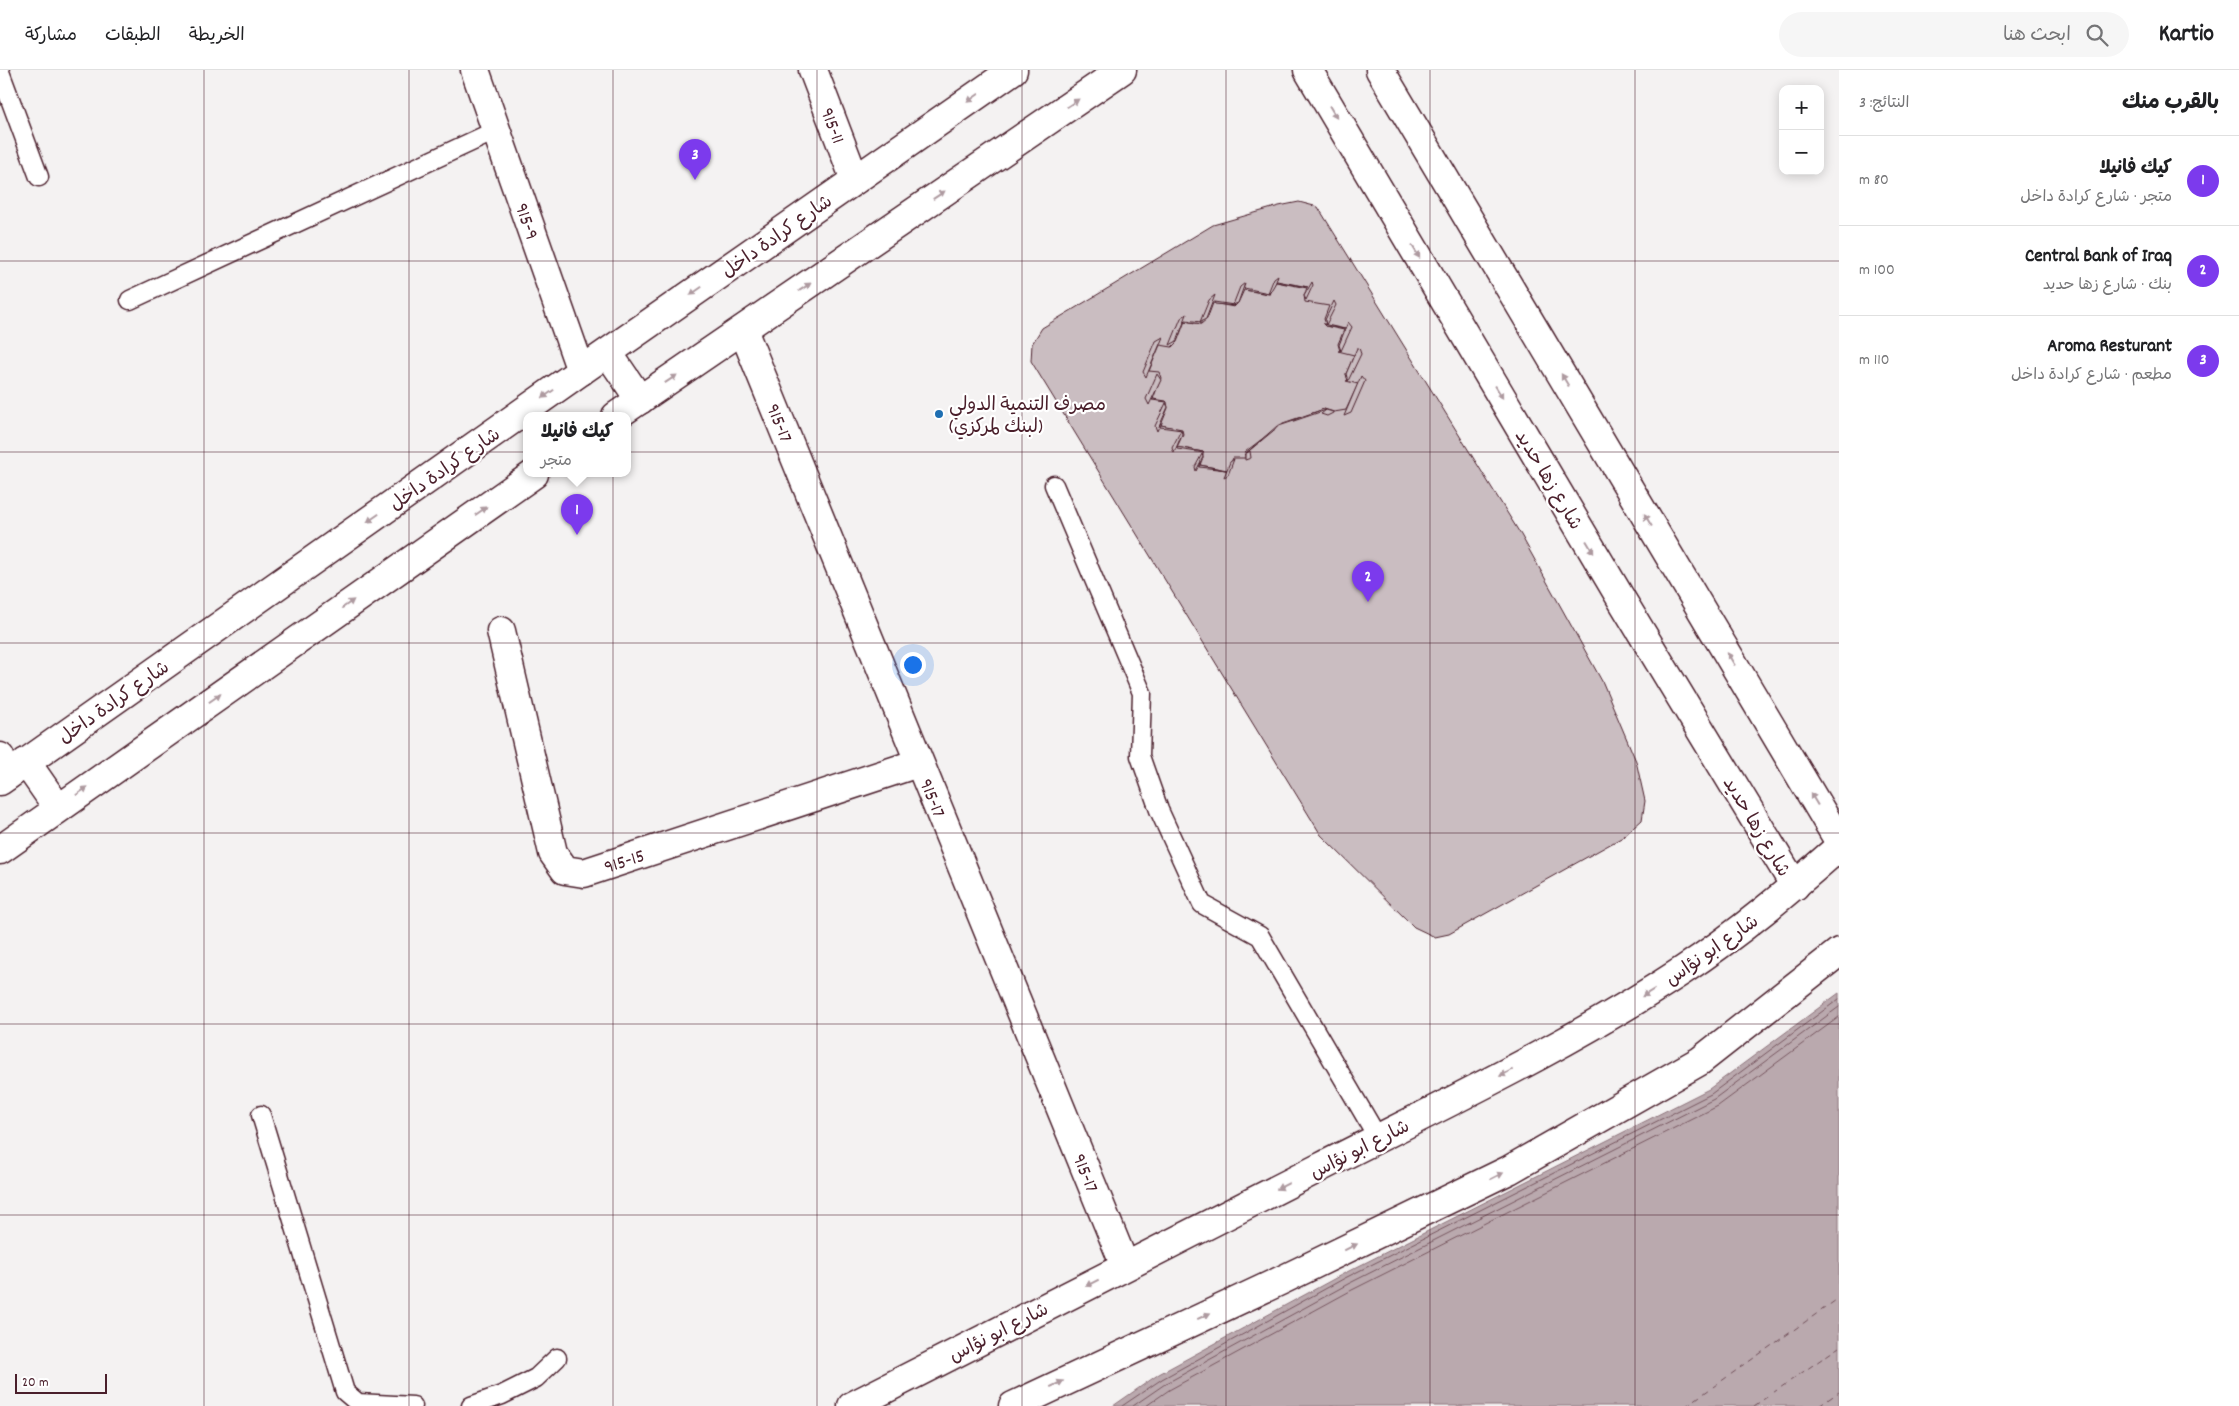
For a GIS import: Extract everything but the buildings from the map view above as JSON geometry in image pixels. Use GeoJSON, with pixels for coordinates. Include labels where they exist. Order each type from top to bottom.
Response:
{"type":"FeatureCollection","features":[{"type":"Feature","properties":{"kind":"main road","name":"915-9"},"geometry":{"type":"LineString","coordinates":[[475,70],[581,372]]}},
{"type":"Feature","properties":{"kind":"main road","name":"915-11"},"geometry":{"type":"LineString","coordinates":[[813,70],[855,180]]}},
{"type":"Feature","properties":{"kind":"main road","name":"شارع كرادة داخل"},"geometry":{"type":"LineString","coordinates":[[523,412],[1012,70]]}},
{"type":"Feature","properties":{"kind":"main road"},"geometry":{"type":"LineString","coordinates":[[622,412],[1122,70]]}},
{"type":"Feature","properties":{"kind":"main road","name":"شارع زها حديد"},"geometry":{"type":"LineString","coordinates":[[1308,70],[1618,593],[1795,886]]}},
{"type":"Feature","properties":{"kind":"main road"},"geometry":{"type":"LineString","coordinates":[[1380,70],[1839,841]]}},
{"type":"Feature","properties":{"kind":"main road","name":"915-17"},"geometry":{"type":"LineString","coordinates":[[743,330],[918,763],[1125,1266]]}},
{"type":"Feature","properties":{"kind":"main road"},"geometry":{"type":"LineString","coordinates":[[608,353],[640,400]]}},
{"type":"Feature","properties":{"kind":"main road","name":"شارع كرادة داخل"},"geometry":{"type":"LineString","coordinates":[[8,769],[523,412]]}},
{"type":"Feature","properties":{"kind":"main road"},"geometry":{"type":"LineString","coordinates":[[0,850],[530,477]]}},
{"type":"Feature","properties":{"kind":"main road","name":"915-15"},"geometry":{"type":"LineString","coordinates":[[501,631],[553,853],[565,870],[584,873],[918,763]]}},
{"type":"Feature","properties":{"kind":"main road"},"geometry":{"type":"LineString","coordinates":[[8,769],[58,808]]}},
{"type":"Feature","properties":{"kind":"main road","name":"شارع ابو نؤاس"},"geometry":{"type":"LineString","coordinates":[[852,1406],[1515,1068],[1627,1006],[1692,964],[1795,886],[1839,847]]}},
{"type":"Feature","properties":{"kind":"main road"},"geometry":{"type":"LineString","coordinates":[[1013,1406],[1282,1280],[1509,1170],[1700,1061],[1839,952]]}},
{"type":"Feature","properties":{"kind":"lane"},"geometry":{"type":"LineString","coordinates":[[0,72],[39,178]]}},
{"type":"Feature","properties":{"kind":"lane"},"geometry":{"type":"LineString","coordinates":[[130,300],[497,130]]}},
{"type":"Feature","properties":{"kind":"lane"},"geometry":{"type":"LineString","coordinates":[[1054,485],[1142,693],[1140,756],[1159,810],[1202,904],[1260,936],[1378,1138]]}},
{"type":"Feature","properties":{"kind":"lane"},"geometry":{"type":"LineString","coordinates":[[261,1115],[345,1392],[358,1403],[413,1406]]}},
{"type":"Feature","properties":{"kind":"lane"},"geometry":{"type":"LineString","coordinates":[[471,1406],[502,1395],[536,1378],[557,1358]]}},
{"type":"Feature","properties":{"kind":"water"},"geometry":{"type":"Polygon","coordinates":[[[1839,993],[1839,1406],[1113,1406],[1159,1374],[1343,1274],[1709,1089],[1839,993]]]}},
{"type":"Feature","properties":{"kind":"ferry route"},"geometry":{"type":"LineString","coordinates":[[1686,1406],[1839,1298]]}},
{"type":"Feature","properties":{"kind":"ferry route"},"geometry":{"type":"LineString","coordinates":[[1754,1406],[1839,1347]]}},
{"type":"Feature","properties":{"kind":"ferry route"},"geometry":{"type":"LineString","coordinates":[[1819,1406],[1839,1392]]}},
{"type":"Feature","properties":{"kind":"place","name":"Aroma Resturant"},"geometry":{"type":"Point","coordinates":[695,180]}},
{"type":"Feature","properties":{"kind":"place","name":"مصرف التنمية الدولي (لبنك لمركزي)"},"geometry":{"type":"Point","coordinates":[939,414]}},
{"type":"Feature","properties":{"kind":"place","name":"كيك فانيلا"},"geometry":{"type":"Point","coordinates":[577,535]}},
{"type":"Feature","properties":{"kind":"place","name":"Central Bank of Iraq"},"geometry":{"type":"Point","coordinates":[1368,602]}}]}
